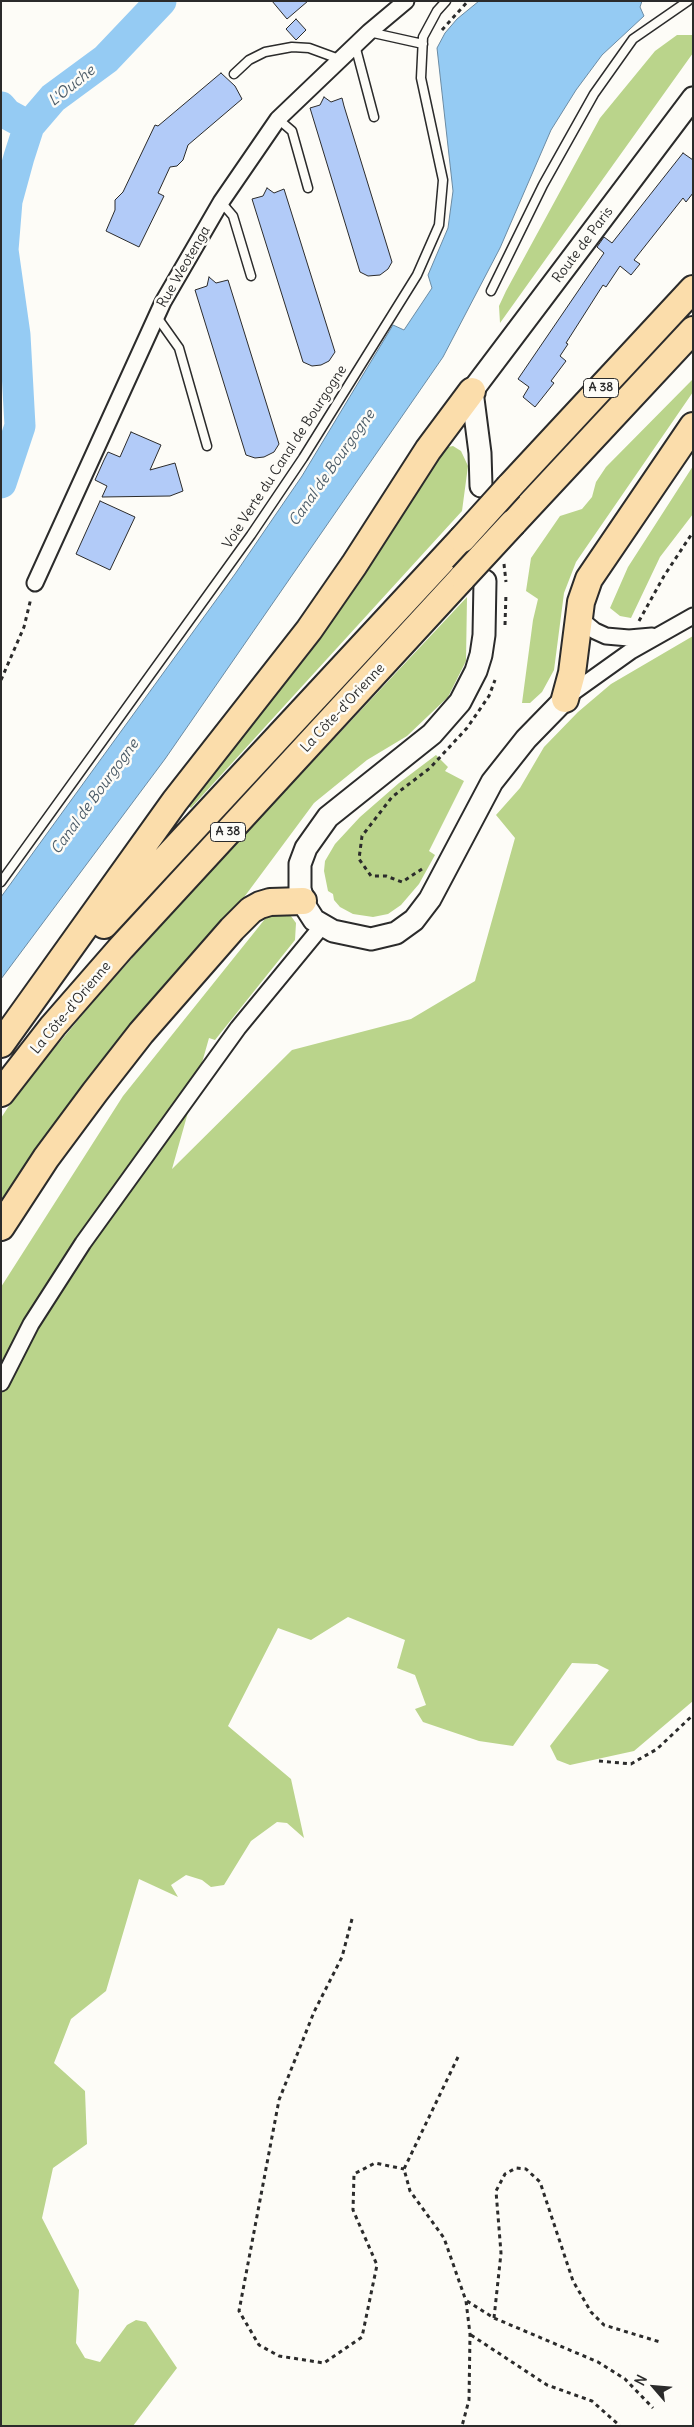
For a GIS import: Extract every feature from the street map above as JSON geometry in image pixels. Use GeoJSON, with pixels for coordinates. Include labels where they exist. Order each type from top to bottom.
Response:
{"type":"FeatureCollection","features":[{"type":"Feature","properties":{"kind":"highway","name":"La Côte-d'Orienne"},"geometry":{"type":"LineString","coordinates":[[1,1046],[120,907],[693,289]]}},
{"type":"Feature","properties":{"kind":"highway","name":"La Côte-d'Orienne"},"geometry":{"type":"LineString","coordinates":[[1,1093],[53,1026],[121,948],[474,579],[514,523],[693,330]]}},
{"type":"Feature","properties":{"kind":"highway"},"geometry":{"type":"LineString","coordinates":[[1,1046],[175,800],[308,630],[354,565],[428,450],[472,391]]}},
{"type":"Feature","properties":{"kind":"highway"},"geometry":{"type":"LineString","coordinates":[[565,699],[572,673],[584,588],[594,569],[693,426]]}},
{"type":"Feature","properties":{"kind":"highway"},"geometry":{"type":"LineString","coordinates":[[1,1227],[46,1158],[95,1092],[141,1033],[232,929],[251,910],[260,905],[270,902],[303,901]]}},
{"type":"Feature","properties":{"kind":"main road","name":"Route de Paris"},"geometry":{"type":"LineString","coordinates":[[472,391],[693,98]]}},
{"type":"Feature","properties":{"kind":"main road"},"geometry":{"type":"LineString","coordinates":[[472,391],[480,453],[481,486]]}},
{"type":"Feature","properties":{"kind":"main road"},"geometry":{"type":"LineString","coordinates":[[474,579],[484,635],[481,656],[470,686],[450,715],[432,734],[346,801],[317,830],[300,864],[300,889],[308,912],[322,926],[346,935],[371,939],[396,933],[414,920],[430,898],[492,782],[526,739],[565,699]]}},
{"type":"Feature","properties":{"kind":"street","name":"Rue Weotenga"},"geometry":{"type":"LineString","coordinates":[[36,583],[156,317],[221,202],[278,119],[339,59],[406,1]]}},
{"type":"Feature","properties":{"kind":"street"},"geometry":{"type":"LineString","coordinates":[[565,699],[606,668],[693,616]]}},
{"type":"Feature","properties":{"kind":"street"},"geometry":{"type":"LineString","coordinates":[[579,618],[601,634],[629,638],[659,636]]}},
{"type":"Feature","properties":{"kind":"street"},"geometry":{"type":"LineString","coordinates":[[1,1383],[46,1300],[88,1235],[238,1028],[322,926]]}},
{"type":"Feature","properties":{"kind":"lane","name":"Voie Verte du Canal de Bourgogne"},"geometry":{"type":"LineString","coordinates":[[1,882],[251,535],[304,458],[417,275],[439,225],[443,180],[422,78],[423,37],[437,12],[446,1]]}},
{"type":"Feature","properties":{"kind":"lane"},"geometry":{"type":"LineString","coordinates":[[491,291],[543,185],[594,94],[633,39],[688,1]]}},
{"type":"Feature","properties":{"kind":"lane"},"geometry":{"type":"LineString","coordinates":[[369,32],[423,44]]}},
{"type":"Feature","properties":{"kind":"lane"},"geometry":{"type":"LineString","coordinates":[[355,45],[374,117]]}},
{"type":"Feature","properties":{"kind":"lane"},"geometry":{"type":"LineString","coordinates":[[234,74],[249,60],[265,52],[292,47],[309,48],[339,59]]}},
{"type":"Feature","properties":{"kind":"lane"},"geometry":{"type":"LineString","coordinates":[[278,119],[292,131],[308,188]]}},
{"type":"Feature","properties":{"kind":"lane"},"geometry":{"type":"LineString","coordinates":[[221,202],[233,216],[251,276]]}},
{"type":"Feature","properties":{"kind":"lane"},"geometry":{"type":"LineString","coordinates":[[156,317],[179,348],[207,446]]}},
{"type":"Feature","properties":{"kind":"path"},"geometry":{"type":"LineString","coordinates":[[423,44],[433,42],[468,1]]}},
{"type":"Feature","properties":{"kind":"path"},"geometry":{"type":"LineString","coordinates":[[629,638],[664,576],[693,532]]}},
{"type":"Feature","properties":{"kind":"path"},"geometry":{"type":"LineString","coordinates":[[504,563],[506,614],[504,631]]}},
{"type":"Feature","properties":{"kind":"path"},"geometry":{"type":"LineString","coordinates":[[1,680],[24,626],[36,583]]}},
{"type":"Feature","properties":{"kind":"path"},"geometry":{"type":"LineString","coordinates":[[425,866],[420,873],[402,882],[386,876],[371,876],[358,859],[362,836],[392,797],[430,768],[467,728],[489,696],[497,673]]}},
{"type":"Feature","properties":{"kind":"path"},"geometry":{"type":"LineString","coordinates":[[599,1761],[631,1764],[657,1749],[693,1715]]}},
{"type":"Feature","properties":{"kind":"path"},"geometry":{"type":"LineString","coordinates":[[352,1919],[342,1957],[314,2012],[279,2100],[239,2311],[259,2345],[279,2356],[324,2363],[362,2337],[377,2265],[353,2210],[354,2174],[375,2163],[404,2169]]}},
{"type":"Feature","properties":{"kind":"path"},"geometry":{"type":"LineString","coordinates":[[458,2057],[404,2169],[410,2191],[444,2238],[466,2301],[470,2334],[469,2400],[462,2426]]}},
{"type":"Feature","properties":{"kind":"path"},"geometry":{"type":"LineString","coordinates":[[494,2318],[502,2254],[496,2191],[505,2174],[516,2168],[526,2169],[540,2182],[573,2281],[591,2312],[604,2325],[660,2342]]}},
{"type":"Feature","properties":{"kind":"path"},"geometry":{"type":"LineString","coordinates":[[466,2301],[494,2318],[598,2362],[625,2379],[653,2408]]}},
{"type":"Feature","properties":{"kind":"path"},"geometry":{"type":"LineString","coordinates":[[470,2334],[547,2384],[592,2401],[620,2426]]}},
{"type":"Feature","properties":{"kind":"green space"},"geometry":{"type":"Polygon","coordinates":[[[677,35],[693,35],[693,53],[500,323],[499,306],[506,291],[600,118],[655,51],[677,35]]]}},
{"type":"Feature","properties":{"kind":"green space"},"geometry":{"type":"Polygon","coordinates":[[[693,379],[693,392],[576,562],[564,593],[554,670],[542,692],[530,703],[522,703],[533,620],[538,599],[526,591],[531,558],[560,516],[582,509],[592,497],[596,482],[606,467],[693,379]]]}},
{"type":"Feature","properties":{"kind":"green space"},"geometry":{"type":"Polygon","coordinates":[[[453,446],[461,451],[468,466],[462,511],[191,808],[188,806],[308,655],[345,603],[443,448],[453,446]]]}},
{"type":"Feature","properties":{"kind":"green space"},"geometry":{"type":"Polygon","coordinates":[[[693,466],[693,514],[660,557],[631,618],[620,616],[610,608],[628,567],[693,466]]]}},
{"type":"Feature","properties":{"kind":"green space"},"geometry":{"type":"Polygon","coordinates":[[[467,597],[466,661],[448,697],[407,736],[367,760],[314,803],[242,900],[193,956],[1,1209],[1,1118],[18,1092],[99,995],[213,868],[467,597]]]}},
{"type":"Feature","properties":{"kind":"green space"},"geometry":{"type":"Polygon","coordinates":[[[693,636],[693,1701],[634,1751],[570,1765],[557,1760],[550,1746],[609,1670],[597,1664],[572,1663],[513,1746],[479,1741],[423,1722],[415,1709],[426,1705],[415,1675],[397,1668],[405,1640],[348,1617],[311,1640],[278,1628],[228,1726],[291,1779],[304,1838],[287,1823],[277,1822],[251,1841],[224,1885],[211,1887],[202,1880],[186,1875],[171,1885],[178,1897],[139,1879],[106,1991],[71,2019],[54,2063],[85,2091],[87,2144],[53,2168],[42,2218],[79,2290],[76,2343],[85,2358],[100,2362],[127,2325],[136,2320],[146,2322],[177,2368],[133,2426],[1,2426],[1,1287],[123,1096],[269,914],[288,912],[296,923],[295,940],[215,1040],[209,1038],[172,1169],[292,1050],[411,1019],[475,981],[515,838],[496,815],[520,788],[544,747],[578,712],[611,684],[693,636]]]}},
{"type":"Feature","properties":{"kind":"green space"},"geometry":{"type":"Polygon","coordinates":[[[436,755],[448,767],[445,771],[464,781],[429,851],[435,855],[419,884],[401,905],[388,914],[373,917],[353,914],[340,907],[334,900],[333,894],[328,891],[324,871],[325,861],[335,844],[360,817],[399,783],[436,755]]]}},
{"type":"Feature","properties":{"kind":"water","name":"Canal de Bourgogne"},"geometry":{"type":"Polygon","coordinates":[[[479,1],[642,1],[640,7],[644,16],[602,55],[576,90],[551,130],[500,248],[443,357],[165,759],[1,979],[1,897],[235,574],[302,476],[393,325],[404,330],[432,288],[428,275],[448,228],[453,191],[437,48],[445,33],[457,19],[479,1]]]}},
{"type":"Feature","properties":{"kind":"building"},"geometry":{"type":"Polygon","coordinates":[[[272,1],[308,1],[287,19],[272,1]]]}},
{"type":"Feature","properties":{"kind":"building"},"geometry":{"type":"Polygon","coordinates":[[[296,19],[306,30],[296,40],[286,29],[296,19]]]}},
{"type":"Feature","properties":{"kind":"building"},"geometry":{"type":"Polygon","coordinates":[[[221,73],[235,86],[242,99],[188,145],[183,160],[177,166],[170,167],[158,193],[164,196],[139,247],[106,231],[115,210],[115,200],[123,192],[155,125],[158,126],[221,73]]]}},
{"type":"Feature","properties":{"kind":"building"},"geometry":{"type":"Polygon","coordinates":[[[324,97],[331,102],[342,98],[392,262],[388,269],[380,275],[368,276],[360,272],[310,108],[320,105],[324,97]]]}},
{"type":"Feature","properties":{"kind":"building"},"geometry":{"type":"Polygon","coordinates":[[[683,153],[693,160],[693,193],[686,202],[683,198],[634,260],[640,264],[631,275],[620,266],[606,287],[603,285],[566,343],[568,344],[560,356],[566,361],[551,381],[554,383],[535,407],[523,397],[529,387],[518,379],[604,253],[597,247],[604,237],[612,243],[683,153]]]}},
{"type":"Feature","properties":{"kind":"building"},"geometry":{"type":"Polygon","coordinates":[[[267,188],[274,193],[284,189],[335,352],[329,361],[321,365],[312,366],[303,362],[252,199],[263,196],[267,188]]]}},
{"type":"Feature","properties":{"kind":"building"},"geometry":{"type":"Polygon","coordinates":[[[209,277],[216,283],[228,280],[279,444],[274,452],[264,457],[255,458],[246,455],[195,290],[207,286],[209,277]]]}},
{"type":"Feature","properties":{"kind":"building"},"geometry":{"type":"Polygon","coordinates":[[[131,432],[161,445],[150,470],[175,463],[183,491],[170,496],[102,497],[107,486],[95,480],[108,452],[120,457],[131,432]]]}},
{"type":"Feature","properties":{"kind":"building"},"geometry":{"type":"Polygon","coordinates":[[[100,501],[135,517],[110,570],[76,554],[100,501]]]}},
{"type":"Feature","properties":{"kind":"waterway","name":"L'Ouche"},"geometry":{"type":"LineString","coordinates":[[1,483],[20,426],[15,335],[3,250],[7,201],[29,126],[53,98],[106,59],[161,1]]}},
{"type":"Feature","properties":{"kind":"waterway"},"geometry":{"type":"LineString","coordinates":[[1,107],[7,114],[29,126]]}}]}
